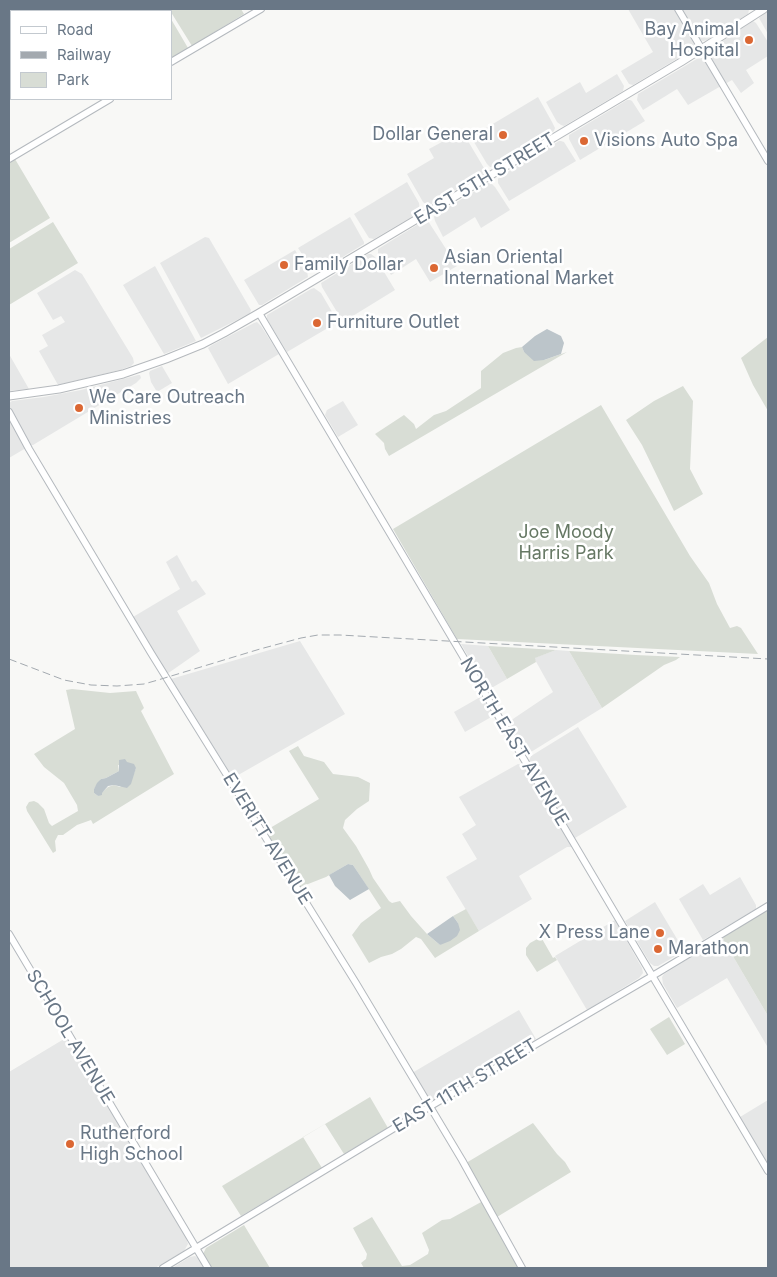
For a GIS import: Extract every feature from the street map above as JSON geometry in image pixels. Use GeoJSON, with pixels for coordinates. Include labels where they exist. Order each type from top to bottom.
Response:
{"type":"FeatureCollection","features":[{"type":"Feature","properties":{"kind":"main road","name":"EAST 5TH STREET"},"geometry":{"type":"LineString","coordinates":[[9,396],[54,390],[108,378],[150,365],[203,344],[259,314],[702,49],[764,9]]}},
{"type":"Feature","properties":{"kind":"street"},"geometry":{"type":"LineString","coordinates":[[172,61],[261,9]]}},
{"type":"Feature","properties":{"kind":"street"},"geometry":{"type":"LineString","coordinates":[[678,9],[768,161]]}},
{"type":"Feature","properties":{"kind":"street"},"geometry":{"type":"LineString","coordinates":[[9,160],[108,100]]}},
{"type":"Feature","properties":{"kind":"street","name":"NORTH EAST AVENUE"},"geometry":{"type":"LineString","coordinates":[[259,314],[768,1171]]}},
{"type":"Feature","properties":{"kind":"street","name":"EVERITT AVENUE"},"geometry":{"type":"LineString","coordinates":[[9,412],[29,449],[151,653],[352,976],[462,1160],[522,1268]]}},
{"type":"Feature","properties":{"kind":"street","name":"EAST 11TH STREET"},"geometry":{"type":"LineString","coordinates":[[163,1268],[429,1107],[768,906]]}},
{"type":"Feature","properties":{"kind":"street","name":"SCHOOL AVENUE"},"geometry":{"type":"LineString","coordinates":[[9,934],[208,1268]]}},
{"type":"Feature","properties":{"kind":"shaded area"},"geometry":{"type":"Polygon","coordinates":[[[628,9],[674,9],[695,44],[695,48],[633,85],[629,84],[621,71],[653,52],[628,9]]]}},
{"type":"Feature","properties":{"kind":"shaded area"},"geometry":{"type":"Polygon","coordinates":[[[680,9],[749,10],[748,14],[703,41],[699,39],[680,9]]]}},
{"type":"Feature","properties":{"kind":"shaded area"},"geometry":{"type":"Polygon","coordinates":[[[768,11],[768,34],[759,18],[768,11]]]}},
{"type":"Feature","properties":{"kind":"shaded area"},"geometry":{"type":"Polygon","coordinates":[[[753,21],[768,42],[768,56],[746,70],[754,83],[741,93],[732,80],[725,84],[709,54],[712,48],[753,21]]]}},
{"type":"Feature","properties":{"kind":"shaded area"},"geometry":{"type":"Polygon","coordinates":[[[700,57],[703,58],[721,86],[688,105],[677,89],[643,110],[637,100],[638,94],[700,57]]]}},
{"type":"Feature","properties":{"kind":"shaded area"},"geometry":{"type":"Polygon","coordinates":[[[617,74],[624,86],[623,91],[564,126],[557,122],[546,102],[580,82],[586,93],[617,74]]]}},
{"type":"Feature","properties":{"kind":"shaded area"},"geometry":{"type":"Polygon","coordinates":[[[538,97],[555,128],[554,131],[495,167],[490,167],[471,137],[538,97]]]}},
{"type":"Feature","properties":{"kind":"shaded area"},"geometry":{"type":"Polygon","coordinates":[[[627,100],[632,101],[645,121],[580,160],[569,139],[569,135],[627,100]]]}},
{"type":"Feature","properties":{"kind":"shaded area"},"geometry":{"type":"Polygon","coordinates":[[[462,131],[485,172],[427,205],[423,202],[407,174],[434,158],[429,149],[462,131]]]}},
{"type":"Feature","properties":{"kind":"shaded area"},"geometry":{"type":"Polygon","coordinates":[[[559,141],[564,142],[576,161],[509,201],[498,183],[499,177],[559,141]]]}},
{"type":"Feature","properties":{"kind":"shaded area"},"geometry":{"type":"Polygon","coordinates":[[[407,182],[419,203],[420,212],[374,239],[369,238],[354,214],[407,182]]]}},
{"type":"Feature","properties":{"kind":"shaded area"},"geometry":{"type":"Polygon","coordinates":[[[490,182],[510,210],[481,228],[475,217],[443,237],[435,221],[435,215],[490,182]]]}},
{"type":"Feature","properties":{"kind":"shaded area"},"geometry":{"type":"Polygon","coordinates":[[[350,217],[364,244],[318,272],[314,272],[298,248],[350,217]]]}},
{"type":"Feature","properties":{"kind":"shaded area"},"geometry":{"type":"Polygon","coordinates":[[[425,220],[428,221],[457,266],[430,282],[416,259],[391,275],[378,253],[378,249],[425,220]]]}},
{"type":"Feature","properties":{"kind":"shaded area"},"geometry":{"type":"Polygon","coordinates":[[[205,237],[209,238],[251,310],[250,313],[201,338],[160,263],[205,237]]]}},
{"type":"Feature","properties":{"kind":"shaded area"},"geometry":{"type":"Polygon","coordinates":[[[295,250],[307,271],[308,277],[259,305],[244,280],[295,250]]]}},
{"type":"Feature","properties":{"kind":"shaded area"},"geometry":{"type":"Polygon","coordinates":[[[368,254],[375,257],[395,290],[343,322],[321,283],[368,254]]]}},
{"type":"Feature","properties":{"kind":"shaded area"},"geometry":{"type":"Polygon","coordinates":[[[155,266],[196,341],[164,354],[123,285],[155,266]]]}},
{"type":"Feature","properties":{"kind":"shaded area"},"geometry":{"type":"Polygon","coordinates":[[[75,270],[82,274],[133,358],[134,363],[120,370],[58,385],[39,351],[48,346],[42,335],[65,322],[61,316],[53,320],[37,293],[75,270]]]}},
{"type":"Feature","properties":{"kind":"shaded area"},"geometry":{"type":"Polygon","coordinates":[[[314,288],[321,293],[338,322],[287,352],[267,319],[267,315],[314,288]]]}},
{"type":"Feature","properties":{"kind":"shaded area"},"geometry":{"type":"Polygon","coordinates":[[[257,322],[279,354],[228,384],[208,348],[257,322]]]}},
{"type":"Feature","properties":{"kind":"shaded area"},"geometry":{"type":"Polygon","coordinates":[[[547,329],[561,336],[564,343],[561,354],[544,360],[534,361],[524,352],[522,347],[547,329]]]}},
{"type":"Feature","properties":{"kind":"shaded area"},"geometry":{"type":"Polygon","coordinates":[[[9,354],[29,389],[9,391],[9,354]]]}},
{"type":"Feature","properties":{"kind":"shaded area"},"geometry":{"type":"Polygon","coordinates":[[[162,366],[172,383],[157,392],[151,382],[149,373],[162,366]]]}},
{"type":"Feature","properties":{"kind":"shaded area"},"geometry":{"type":"Polygon","coordinates":[[[138,375],[141,378],[136,383],[33,445],[29,445],[9,407],[9,403],[12,401],[81,390],[138,375]]]}},
{"type":"Feature","properties":{"kind":"shaded area"},"geometry":{"type":"Polygon","coordinates":[[[343,401],[358,425],[338,437],[325,415],[327,410],[343,401]]]}},
{"type":"Feature","properties":{"kind":"shaded area"},"geometry":{"type":"Polygon","coordinates":[[[9,417],[26,448],[9,458],[9,417]]]}},
{"type":"Feature","properties":{"kind":"shaded area"},"geometry":{"type":"Polygon","coordinates":[[[177,555],[192,582],[196,580],[206,594],[177,611],[200,651],[167,674],[133,617],[180,589],[166,562],[177,555]]]}},
{"type":"Feature","properties":{"kind":"shaded area"},"geometry":{"type":"Polygon","coordinates":[[[300,641],[345,714],[233,778],[171,679],[300,641]]]}},
{"type":"Feature","properties":{"kind":"shaded area"},"geometry":{"type":"Polygon","coordinates":[[[461,644],[488,646],[507,679],[488,690],[461,644]]]}},
{"type":"Feature","properties":{"kind":"shaded area"},"geometry":{"type":"Polygon","coordinates":[[[556,650],[569,651],[602,708],[531,752],[526,753],[507,723],[553,692],[534,658],[556,650]]]}},
{"type":"Feature","properties":{"kind":"shaded area"},"geometry":{"type":"Polygon","coordinates":[[[482,696],[493,716],[465,732],[454,712],[482,696]]]}},
{"type":"Feature","properties":{"kind":"shaded area"},"geometry":{"type":"Polygon","coordinates":[[[578,727],[627,807],[575,838],[529,761],[531,756],[578,727]]]}},
{"type":"Feature","properties":{"kind":"shaded area"},"geometry":{"type":"Polygon","coordinates":[[[125,759],[127,762],[134,764],[136,768],[131,784],[127,788],[114,785],[108,786],[102,795],[98,796],[94,793],[97,783],[101,779],[119,771],[119,760],[125,759]]]}},
{"type":"Feature","properties":{"kind":"shaded area"},"geometry":{"type":"Polygon","coordinates":[[[518,764],[524,765],[526,768],[572,847],[567,847],[519,876],[532,899],[479,931],[446,877],[477,859],[462,834],[476,825],[459,797],[518,764]]]}},
{"type":"Feature","properties":{"kind":"shaded area"},"geometry":{"type":"Polygon","coordinates":[[[348,864],[353,865],[369,889],[350,900],[335,886],[329,875],[348,864]]]}},
{"type":"Feature","properties":{"kind":"shaded area"},"geometry":{"type":"Polygon","coordinates":[[[740,877],[756,905],[756,909],[703,940],[679,899],[703,884],[710,895],[740,877]]]}},
{"type":"Feature","properties":{"kind":"shaded area"},"geometry":{"type":"Polygon","coordinates":[[[655,902],[683,949],[688,949],[658,966],[650,963],[625,921],[655,902]]]}},
{"type":"Feature","properties":{"kind":"shaded area"},"geometry":{"type":"Polygon","coordinates":[[[453,916],[460,930],[457,936],[440,945],[427,934],[453,916]]]}},
{"type":"Feature","properties":{"kind":"shaded area"},"geometry":{"type":"Polygon","coordinates":[[[615,920],[643,973],[639,978],[587,1010],[555,956],[615,920]]]}},
{"type":"Feature","properties":{"kind":"shaded area"},"geometry":{"type":"Polygon","coordinates":[[[723,937],[768,1016],[767,1046],[727,978],[677,1008],[663,984],[662,977],[664,974],[723,937]]]}},
{"type":"Feature","properties":{"kind":"shaded area"},"geometry":{"type":"Polygon","coordinates":[[[519,1010],[536,1039],[434,1100],[428,1098],[412,1073],[519,1010]]]}},
{"type":"Feature","properties":{"kind":"shaded area","name":"Rutherford High School"},"geometry":{"type":"Polygon","coordinates":[[[64,1039],[69,1040],[186,1237],[188,1244],[184,1251],[155,1268],[9,1268],[9,1072],[64,1039]]]}},
{"type":"Feature","properties":{"kind":"shaded area"},"geometry":{"type":"Polygon","coordinates":[[[768,1100],[768,1165],[740,1117],[768,1100]]]}},
{"type":"Feature","properties":{"kind":"shaded area"},"geometry":{"type":"Polygon","coordinates":[[[195,1256],[205,1268],[172,1268],[190,1257],[195,1256]]]}},
{"type":"Feature","properties":{"kind":"green space"},"geometry":{"type":"Polygon","coordinates":[[[165,9],[166,10],[83,10],[165,9]]]}},
{"type":"Feature","properties":{"kind":"green space"},"geometry":{"type":"Polygon","coordinates":[[[241,9],[244,14],[192,46],[172,14],[172,10],[170,10],[241,9]]]}},
{"type":"Feature","properties":{"kind":"green space"},"geometry":{"type":"Polygon","coordinates":[[[172,21],[188,48],[172,58],[172,21]]]}},
{"type":"Feature","properties":{"kind":"green space"},"geometry":{"type":"Polygon","coordinates":[[[15,159],[50,218],[9,243],[9,162],[15,159]]]}},
{"type":"Feature","properties":{"kind":"green space"},"geometry":{"type":"Polygon","coordinates":[[[53,222],[78,263],[9,305],[9,249],[53,222]]]}},
{"type":"Feature","properties":{"kind":"green space"},"geometry":{"type":"Polygon","coordinates":[[[768,337],[768,411],[753,385],[741,358],[768,337]]]}},
{"type":"Feature","properties":{"kind":"green space"},"geometry":{"type":"Polygon","coordinates":[[[522,347],[524,352],[544,360],[567,352],[389,456],[384,443],[375,434],[404,415],[414,424],[416,429],[434,415],[446,411],[481,388],[481,371],[503,353],[522,347]]]}},
{"type":"Feature","properties":{"kind":"green space"},"geometry":{"type":"Polygon","coordinates":[[[683,386],[693,401],[690,469],[703,494],[674,511],[642,445],[626,420],[654,401],[683,386]]]}},
{"type":"Feature","properties":{"kind":"green space","name":"Joe Moody Harris Park"},"geometry":{"type":"Polygon","coordinates":[[[601,405],[690,556],[709,583],[717,604],[730,628],[737,626],[741,628],[758,654],[457,639],[393,529],[601,405]]]}},
{"type":"Feature","properties":{"kind":"green space"},"geometry":{"type":"Polygon","coordinates":[[[488,646],[556,650],[535,658],[536,662],[507,679],[488,646]]]}},
{"type":"Feature","properties":{"kind":"green space"},"geometry":{"type":"Polygon","coordinates":[[[569,651],[680,657],[664,665],[602,708],[569,651]]]}},
{"type":"Feature","properties":{"kind":"green space"},"geometry":{"type":"Polygon","coordinates":[[[66,690],[110,693],[136,691],[144,708],[141,711],[174,774],[93,824],[91,820],[77,825],[63,835],[58,835],[55,841],[56,851],[53,853],[26,807],[29,802],[34,801],[38,803],[44,809],[52,826],[78,811],[77,805],[64,783],[44,767],[34,754],[75,729],[66,690]],[[118,765],[119,771],[101,779],[94,789],[94,793],[98,796],[108,787],[114,785],[120,787],[134,773],[136,768],[118,765]]]}},
{"type":"Feature","properties":{"kind":"green space"},"geometry":{"type":"Polygon","coordinates":[[[298,746],[304,756],[324,762],[333,774],[358,777],[370,783],[369,801],[345,820],[343,828],[389,901],[392,903],[400,901],[427,934],[440,945],[458,923],[453,916],[466,909],[479,931],[435,958],[421,939],[416,937],[392,954],[369,963],[352,935],[361,923],[381,908],[353,865],[348,864],[326,877],[303,886],[304,889],[301,890],[265,831],[319,799],[289,751],[298,746]]]}},
{"type":"Feature","properties":{"kind":"green space"},"geometry":{"type":"Polygon","coordinates":[[[768,909],[768,1016],[723,937],[768,909]]]}},
{"type":"Feature","properties":{"kind":"green space"},"geometry":{"type":"Polygon","coordinates":[[[541,937],[553,958],[555,957],[557,960],[537,972],[526,955],[526,948],[530,943],[541,937]]]}},
{"type":"Feature","properties":{"kind":"green space"},"geometry":{"type":"Polygon","coordinates":[[[669,1017],[685,1044],[667,1055],[650,1029],[669,1017]]]}},
{"type":"Feature","properties":{"kind":"green space"},"geometry":{"type":"Polygon","coordinates":[[[370,1097],[388,1128],[344,1154],[325,1124],[370,1097]]]}},
{"type":"Feature","properties":{"kind":"green space"},"geometry":{"type":"Polygon","coordinates":[[[533,1123],[571,1172],[497,1217],[466,1163],[533,1123]]]}},
{"type":"Feature","properties":{"kind":"green space"},"geometry":{"type":"Polygon","coordinates":[[[303,1137],[322,1168],[241,1216],[222,1186],[303,1137]]]}},
{"type":"Feature","properties":{"kind":"green space"},"geometry":{"type":"Polygon","coordinates":[[[483,1201],[510,1253],[520,1268],[364,1268],[361,1263],[366,1259],[367,1254],[353,1228],[372,1217],[402,1266],[410,1265],[428,1254],[429,1250],[422,1233],[442,1220],[450,1219],[483,1201]]]}},
{"type":"Feature","properties":{"kind":"green space"},"geometry":{"type":"Polygon","coordinates":[[[244,1225],[270,1268],[210,1268],[203,1254],[206,1248],[244,1225]]]}},
{"type":"Feature","properties":{"kind":"railway"},"geometry":{"type":"LineString","coordinates":[[9,659],[64,680],[91,685],[117,686],[144,684],[260,649],[318,635],[768,659]]}},
{"type":"Feature","properties":{"kind":"place","name":"Bay Animal Hospital"},"geometry":{"type":"Point","coordinates":[749,40]}},
{"type":"Feature","properties":{"kind":"place","name":"Dollar General"},"geometry":{"type":"Point","coordinates":[503,135]}},
{"type":"Feature","properties":{"kind":"place","name":"Visions Auto Spa"},"geometry":{"type":"Point","coordinates":[584,141]}},
{"type":"Feature","properties":{"kind":"place","name":"Family Dollar"},"geometry":{"type":"Point","coordinates":[284,265]}},
{"type":"Feature","properties":{"kind":"place","name":"Asian Oriental International Market"},"geometry":{"type":"Point","coordinates":[434,268]}},
{"type":"Feature","properties":{"kind":"place","name":"Furniture Outlet"},"geometry":{"type":"Point","coordinates":[317,323]}},
{"type":"Feature","properties":{"kind":"place","name":"We Care Outreach Ministries"},"geometry":{"type":"Point","coordinates":[79,408]}},
{"type":"Feature","properties":{"kind":"place","name":"X Press Lane"},"geometry":{"type":"Point","coordinates":[660,933]}},
{"type":"Feature","properties":{"kind":"place","name":"Marathon"},"geometry":{"type":"Point","coordinates":[658,949]}},
{"type":"Feature","properties":{"kind":"place","name":"Rutherford High School"},"geometry":{"type":"Point","coordinates":[70,1144]}}]}
